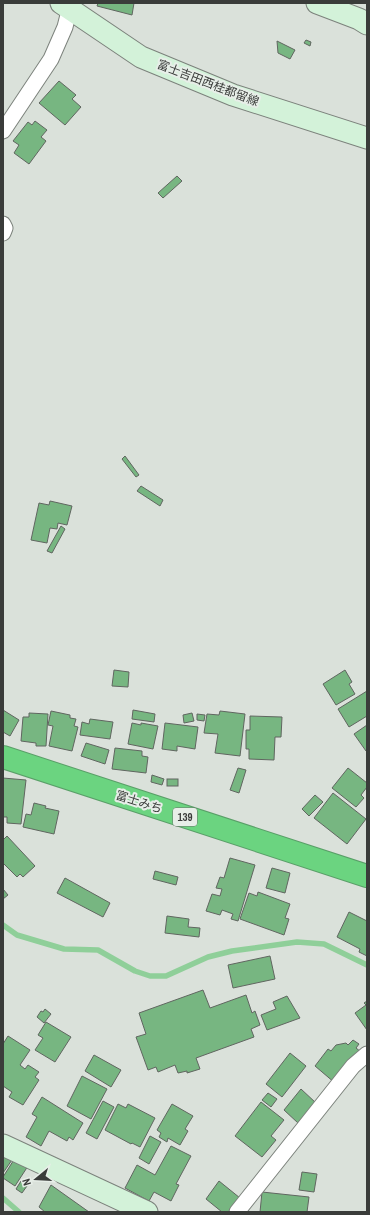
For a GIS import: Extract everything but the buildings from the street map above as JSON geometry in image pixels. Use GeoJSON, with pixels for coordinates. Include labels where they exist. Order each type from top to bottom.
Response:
{"type":"FeatureCollection","features":[{"type":"Feature","properties":{"kind":"highway","name":"富士みち"},"geometry":{"type":"LineString","coordinates":[[3,757],[367,876]]}},
{"type":"Feature","properties":{"kind":"main road","name":"富士吉田西桂都留線"},"geometry":{"type":"LineString","coordinates":[[61,3],[141,57],[233,95],[367,138]]}},
{"type":"Feature","properties":{"kind":"main road"},"geometry":{"type":"LineString","coordinates":[[317,3],[359,19],[367,24]]}},
{"type":"Feature","properties":{"kind":"main road"},"geometry":{"type":"LineString","coordinates":[[3,1145],[147,1212]]}},
{"type":"Feature","properties":{"kind":"street"},"geometry":{"type":"LineString","coordinates":[[3,131],[51,59],[65,27],[71,3]]}},
{"type":"Feature","properties":{"kind":"street"},"geometry":{"type":"LineString","coordinates":[[3,224],[5,228],[3,234]]}},
{"type":"Feature","properties":{"kind":"street"},"geometry":{"type":"LineString","coordinates":[[237,1212],[353,1066],[367,1054]]}},
{"type":"Feature","properties":{"kind":"waterway"},"geometry":{"type":"LineString","coordinates":[[3,925],[17,935],[64,949],[98,950],[135,971],[150,976],[166,976],[208,957],[232,951],[297,942],[324,944],[367,965]]}},
{"type":"Feature","properties":{"kind":"waterway"},"geometry":{"type":"LineString","coordinates":[[3,1198],[19,1212]]}}]}
